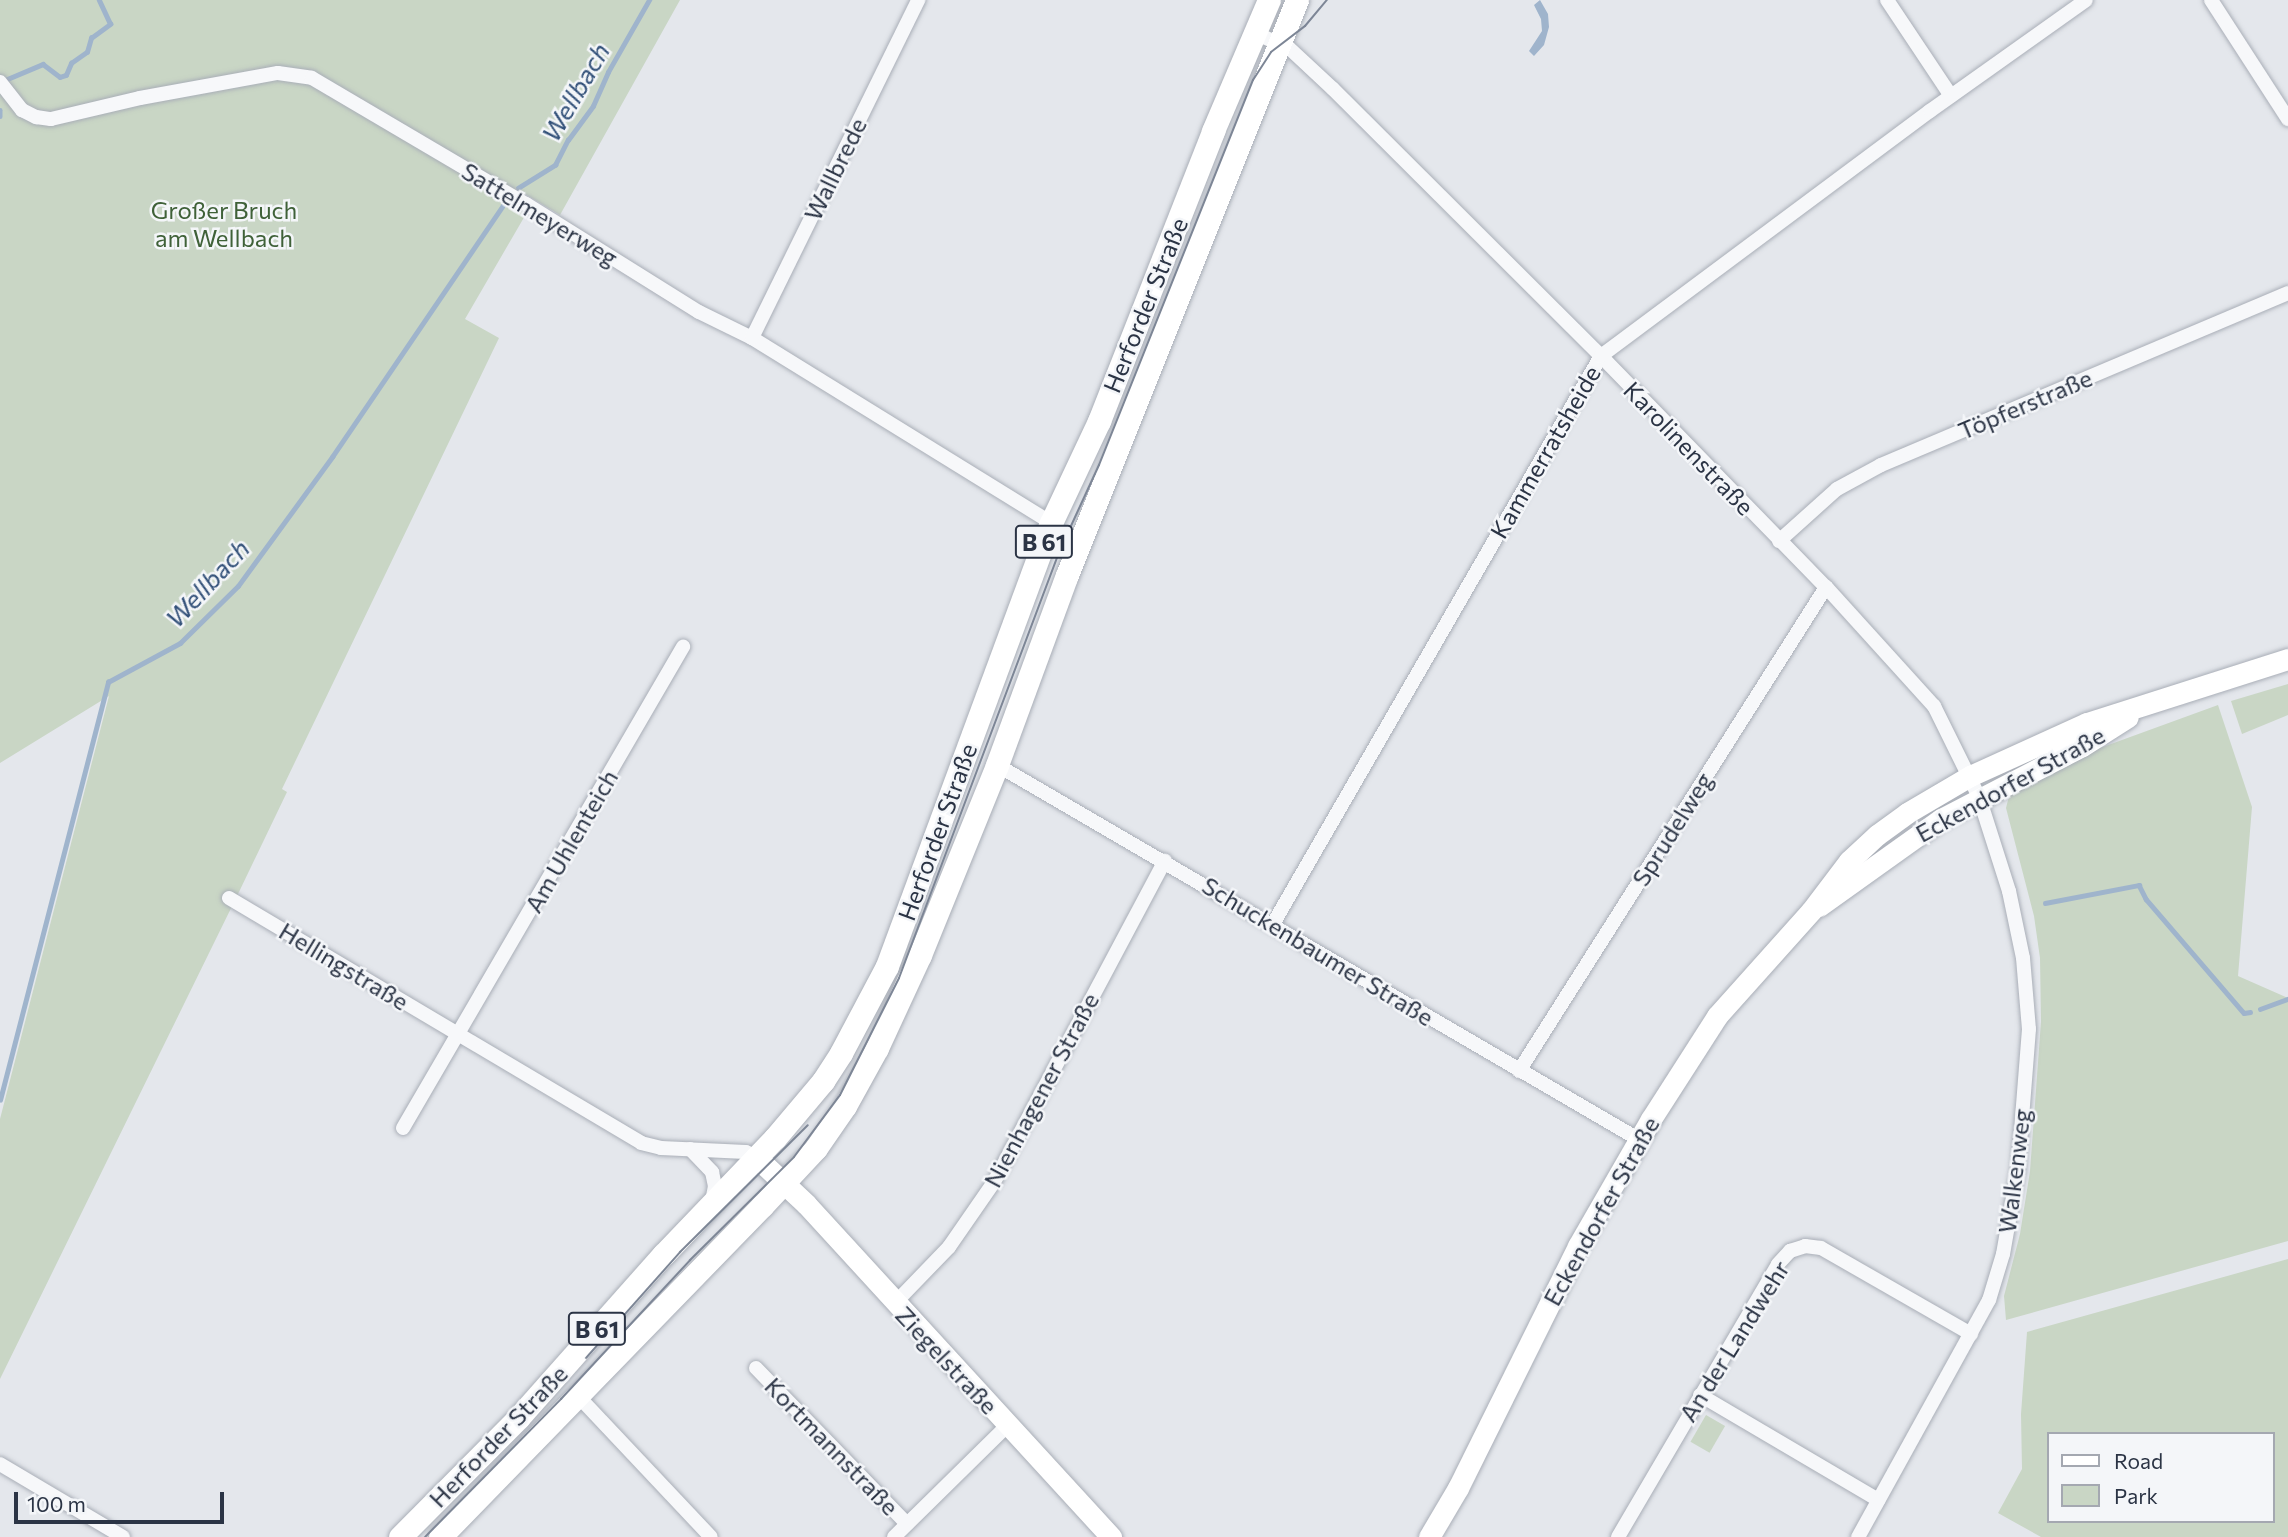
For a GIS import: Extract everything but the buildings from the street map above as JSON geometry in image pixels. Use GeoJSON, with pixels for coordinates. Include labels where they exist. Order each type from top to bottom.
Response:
{"type":"FeatureCollection","features":[{"type":"Feature","properties":{"kind":"main road","name":"Herforder Straße"},"geometry":{"type":"LineString","coordinates":[[400,1537],[519,1418],[823,1081],[887,966],[1051,523],[1099,421],[1269,0]]}},
{"type":"Feature","properties":{"kind":"main road","name":"Herforder Straße"},"geometry":{"type":"LineString","coordinates":[[440,1537],[579,1397],[785,1182],[831,1127],[877,1048],[911,978],[997,765],[1079,546],[1297,0]]}},
{"type":"Feature","properties":{"kind":"main road"},"geometry":{"type":"LineString","coordinates":[[1051,523],[1079,546]]}},
{"type":"Feature","properties":{"kind":"street","name":"Wallbrede"},"geometry":{"type":"LineString","coordinates":[[752,338],[918,0]]}},
{"type":"Feature","properties":{"kind":"street"},"geometry":{"type":"LineString","coordinates":[[1887,0],[1951,96]]}},
{"type":"Feature","properties":{"kind":"street","name":"Kammerratsheide"},"geometry":{"type":"LineString","coordinates":[[1273,923],[1601,356],[1951,96],[2086,0]]}},
{"type":"Feature","properties":{"kind":"street"},"geometry":{"type":"LineString","coordinates":[[2211,0],[2288,119]]}},
{"type":"Feature","properties":{"kind":"street","name":"Karolinenstraße"},"geometry":{"type":"LineString","coordinates":[[1255,33],[1281,43],[1364,120],[1601,356],[1826,587],[1926,695],[1970,776]]}},
{"type":"Feature","properties":{"kind":"street","name":"Sattelmeyerweg"},"geometry":{"type":"LineString","coordinates":[[0,82],[22,110],[36,117],[51,118],[140,98],[278,73],[312,78],[526,204],[699,312],[752,338],[1051,523]]}},
{"type":"Feature","properties":{"kind":"street","name":"Töpferstraße"},"geometry":{"type":"LineString","coordinates":[[1779,541],[1830,495],[1861,474],[2288,293]]}},
{"type":"Feature","properties":{"kind":"street","name":"Sprudelweg"},"geometry":{"type":"LineString","coordinates":[[1519,1071],[1826,587]]}},
{"type":"Feature","properties":{"kind":"street","name":"Am Uhlenteich"},"geometry":{"type":"LineString","coordinates":[[458,1035],[683,647]]}},
{"type":"Feature","properties":{"kind":"street","name":"Eckendorfer Straße"},"geometry":{"type":"LineString","coordinates":[[1429,1537],[1458,1488],[1578,1246],[1638,1139],[1717,1016],[1811,911],[1830,882],[1877,835],[1928,799],[1970,776],[2087,723],[2288,659]]}},
{"type":"Feature","properties":{"kind":"street","name":"Eckendorfer Straße"},"geometry":{"type":"LineString","coordinates":[[1811,911],[1839,894],[1913,837],[1979,797],[2082,746],[2142,707]]}},
{"type":"Feature","properties":{"kind":"street","name":"Schuckenbaumer Straße"},"geometry":{"type":"LineString","coordinates":[[997,765],[1273,923],[1638,1139]]}},
{"type":"Feature","properties":{"kind":"street","name":"Walkenweg"},"geometry":{"type":"LineString","coordinates":[[1858,1537],[1989,1300],[2003,1254],[2018,1169],[2029,1029],[2018,926],[1979,797],[1970,776]]}},
{"type":"Feature","properties":{"kind":"street","name":"Nienhagener Straße"},"geometry":{"type":"LineString","coordinates":[[895,1303],[949,1247],[994,1182],[1165,861]]}},
{"type":"Feature","properties":{"kind":"street","name":"Hellingstraße"},"geometry":{"type":"LineString","coordinates":[[229,898],[640,1143],[746,1152],[756,1157]]}},
{"type":"Feature","properties":{"kind":"street"},"geometry":{"type":"LineString","coordinates":[[403,1128],[458,1035]]}},
{"type":"Feature","properties":{"kind":"street"},"geometry":{"type":"LineString","coordinates":[[690,1149],[712,1172],[715,1186],[711,1205]]}},
{"type":"Feature","properties":{"kind":"street","name":"Ziegelstraße"},"geometry":{"type":"LineString","coordinates":[[756,1157],[785,1182],[1111,1537]]}},
{"type":"Feature","properties":{"kind":"street","name":"An der Landwehr"},"geometry":{"type":"LineString","coordinates":[[1618,1537],[1778,1264],[1797,1248],[1821,1248],[1971,1334]]}},
{"type":"Feature","properties":{"kind":"street","name":"Kortmannstraße"},"geometry":{"type":"LineString","coordinates":[[756,1368],[907,1524]]}},
{"type":"Feature","properties":{"kind":"street"},"geometry":{"type":"LineString","coordinates":[[1700,1395],[1878,1500]]}},
{"type":"Feature","properties":{"kind":"street"},"geometry":{"type":"LineString","coordinates":[[579,1397],[711,1537]]}},
{"type":"Feature","properties":{"kind":"street"},"geometry":{"type":"LineString","coordinates":[[894,1537],[1008,1425]]}},
{"type":"Feature","properties":{"kind":"street"},"geometry":{"type":"LineString","coordinates":[[0,1464],[123,1537]]}},
{"type":"Feature","properties":{"kind":"green space","name":"Großer Bruch am Wellbach"},"geometry":{"type":"Polygon","coordinates":[[[0,0],[680,0],[560,215],[520,191],[511,203],[526,214],[465,319],[499,338],[282,789],[287,792],[0,1379],[0,1119],[109,696],[0,763],[0,0]]]}},
{"type":"Feature","properties":{"kind":"green space"},"geometry":{"type":"Polygon","coordinates":[[[2288,684],[2288,715],[2242,734],[2231,701],[2288,684]]]}},
{"type":"Feature","properties":{"kind":"green space"},"geometry":{"type":"Polygon","coordinates":[[[2218,705],[2252,807],[2238,976],[2288,998],[2288,1241],[2006,1320],[2004,1296],[2020,1234],[2030,1171],[2041,1022],[2040,958],[2034,916],[2006,808],[2008,800],[2012,792],[2100,748],[2218,705]]]}},
{"type":"Feature","properties":{"kind":"green space"},"geometry":{"type":"Polygon","coordinates":[[[2288,1259],[2288,1537],[2041,1537],[1998,1513],[2022,1469],[2021,1414],[2027,1332],[2288,1259]]]}},
{"type":"Feature","properties":{"kind":"green space"},"geometry":{"type":"Polygon","coordinates":[[[1706,1415],[1725,1426],[1710,1453],[1690,1442],[1706,1415]]]}},
{"type":"Feature","properties":{"kind":"water"},"geometry":{"type":"Polygon","coordinates":[[[1540,0],[1548,14],[1549,27],[1544,45],[1534,56],[1529,51],[1542,31],[1541,19],[1534,5],[1540,0]]]}},
{"type":"Feature","properties":{"kind":"waterway"},"geometry":{"type":"LineString","coordinates":[[5,80],[43,64],[60,77],[66,75],[71,63],[87,52],[91,38],[110,24],[99,0]]}},
{"type":"Feature","properties":{"kind":"waterway","name":"Wellbach"},"geometry":{"type":"LineString","coordinates":[[518,188],[555,165],[568,140],[593,106],[608,72],[649,0]]}},
{"type":"Feature","properties":{"kind":"waterway"},"geometry":{"type":"LineString","coordinates":[[0,110],[0,116]]}},
{"type":"Feature","properties":{"kind":"waterway","name":"Wellbach"},"geometry":{"type":"LineString","coordinates":[[0,1100],[108,682],[180,643],[238,586],[332,457],[508,198]]}},
{"type":"Feature","properties":{"kind":"waterway"},"geometry":{"type":"LineString","coordinates":[[2045,903],[2139,885],[2146,899],[2244,1013],[2250,1012]]}},
{"type":"Feature","properties":{"kind":"waterway"},"geometry":{"type":"LineString","coordinates":[[2260,1009],[2288,999]]}},
{"type":"Feature","properties":{"kind":"tram line"},"geometry":{"type":"LineString","coordinates":[[425,1537],[561,1399],[690,1260],[794,1157],[840,1095],[899,978],[1059,552],[1099,465],[1253,80],[1271,52],[1305,26],[1327,0]]}},
{"type":"Feature","properties":{"kind":"tram line"},"geometry":{"type":"LineString","coordinates":[[586,1358],[680,1252],[808,1125]]}}]}
